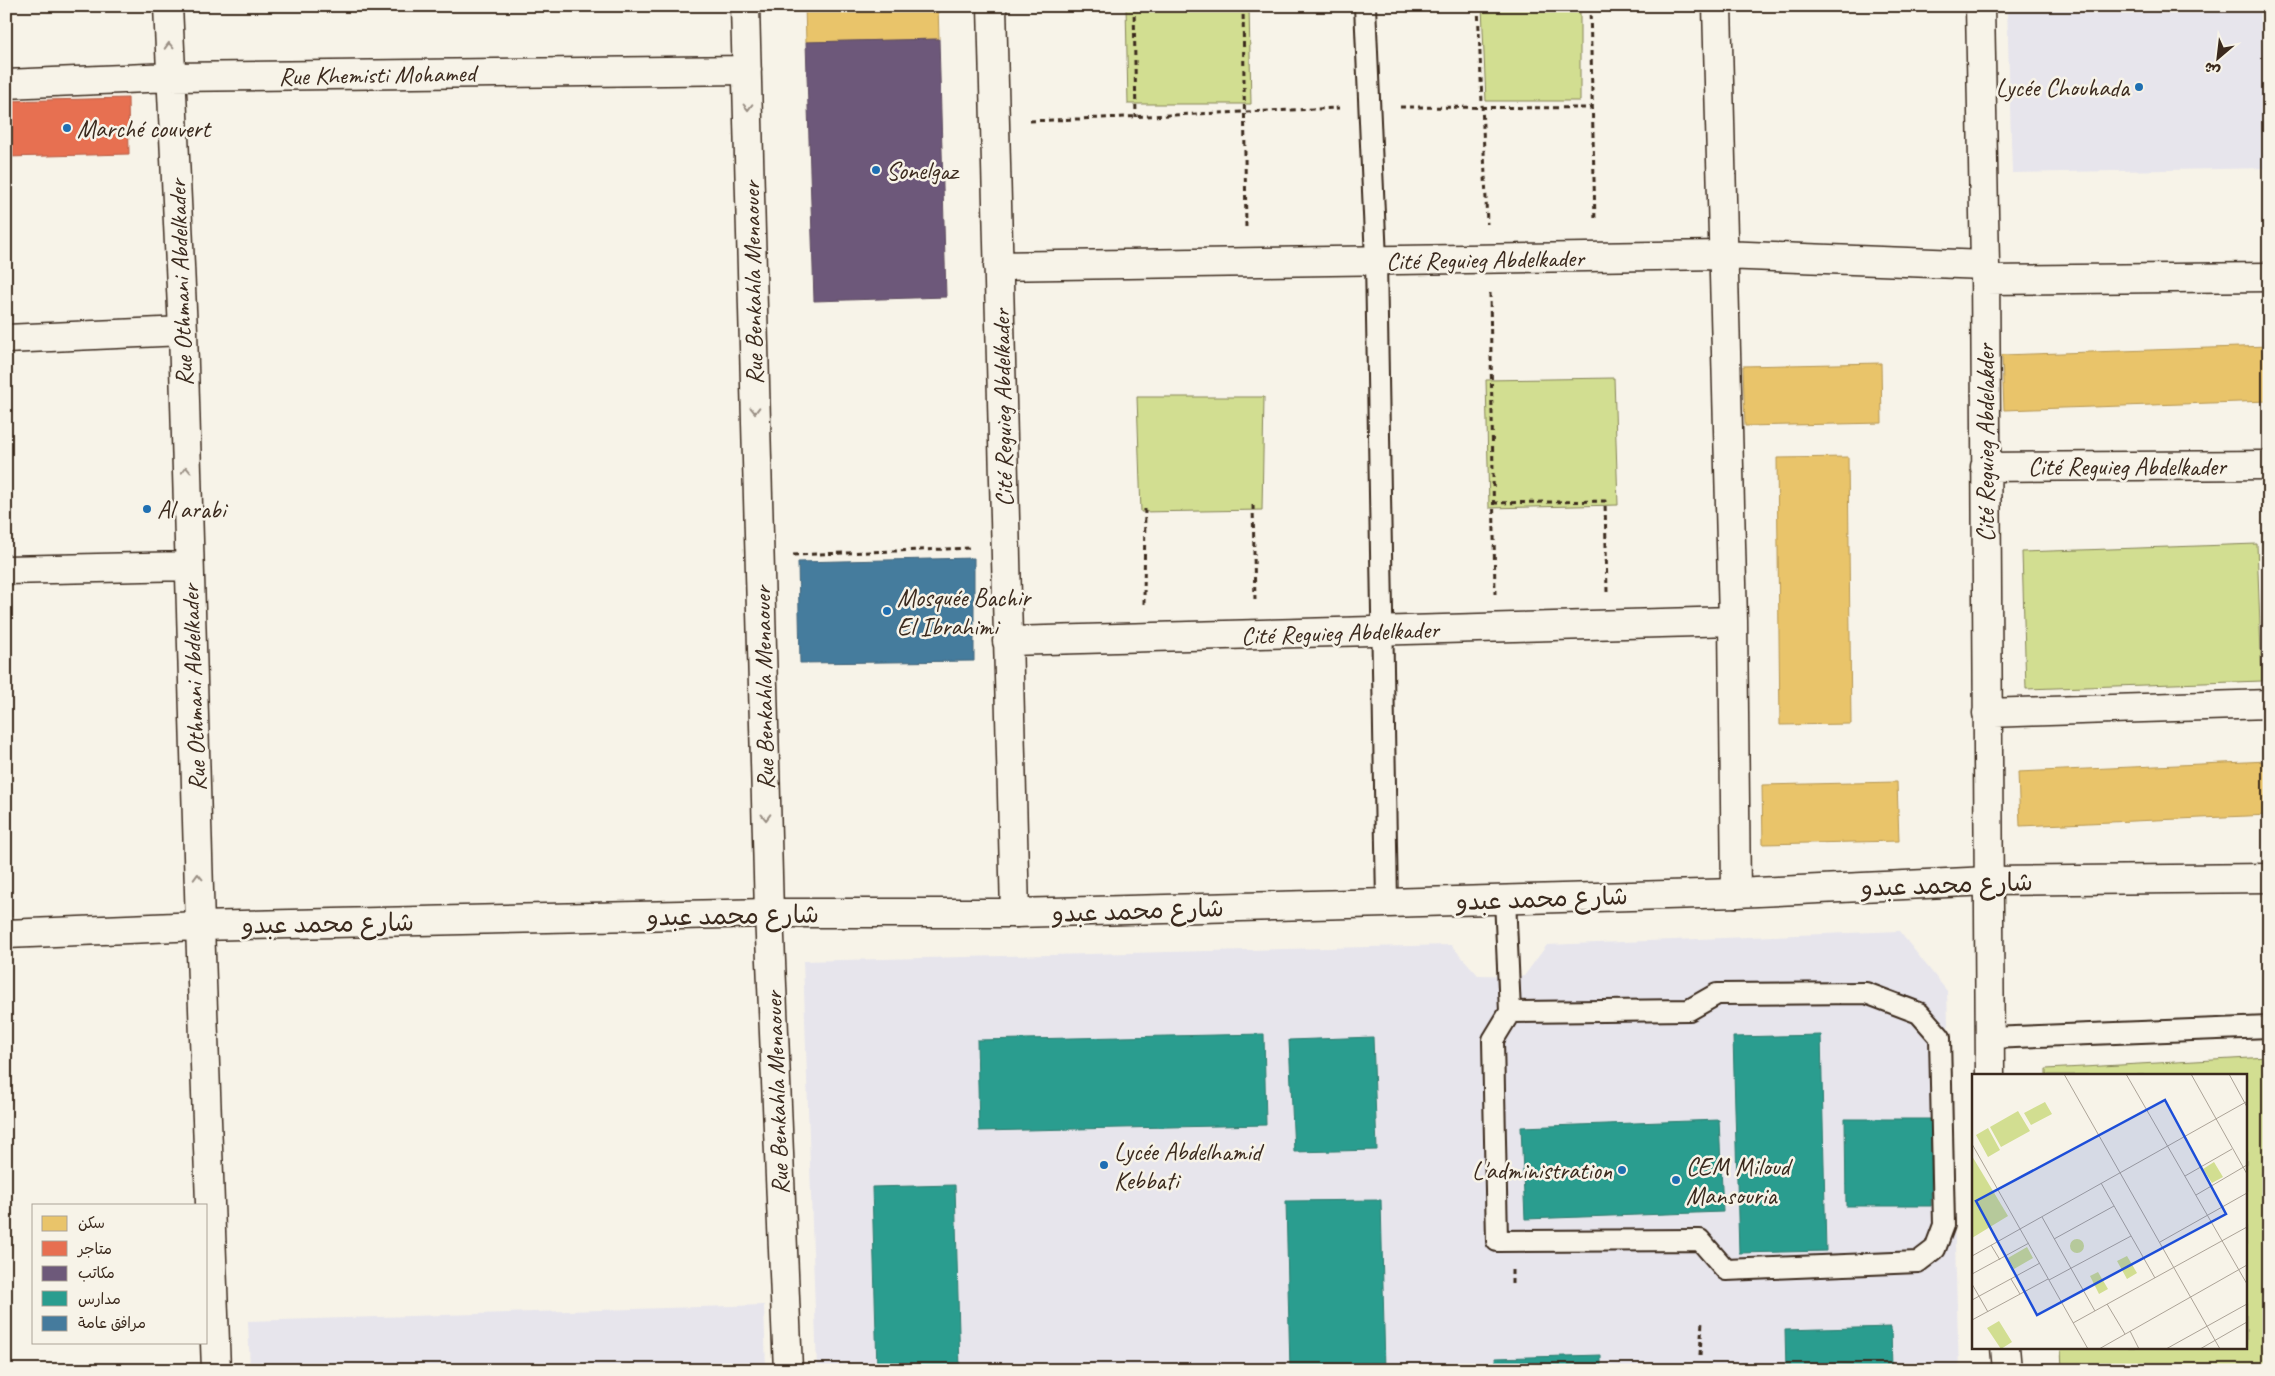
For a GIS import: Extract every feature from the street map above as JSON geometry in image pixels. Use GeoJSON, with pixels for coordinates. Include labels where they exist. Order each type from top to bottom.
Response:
{"type":"FeatureCollection","features":[{"type":"Feature","properties":{"kind":"street","name":"Rue Othmani Abdelkader"},"geometry":{"type":"LineString","coordinates":[[168,6],[183,331],[200,926],[216,1370]]}},
{"type":"Feature","properties":{"kind":"street","name":"Rue Benkahla Menaouer"},"geometry":{"type":"LineString","coordinates":[[745,6],[769,914],[788,1370]]}},
{"type":"Feature","properties":{"kind":"street","name":"Cité Reguieg Abdelkader"},"geometry":{"type":"LineString","coordinates":[[992,6],[1015,913]]}},
{"type":"Feature","properties":{"kind":"street"},"geometry":{"type":"LineString","coordinates":[[1717,6],[1733,621],[1736,893]]}},
{"type":"Feature","properties":{"kind":"street","name":"Cité Reguieg Abdelakder"},"geometry":{"type":"LineString","coordinates":[[1980,6],[1985,272],[1990,1074]]}},
{"type":"Feature","properties":{"kind":"street","name":"Rue Khemisti Mohamed"},"geometry":{"type":"LineString","coordinates":[[6,84],[170,77],[747,70]]}},
{"type":"Feature","properties":{"kind":"street","name":"Cité Reguieg Abdelkader"},"geometry":{"type":"LineString","coordinates":[[998,266],[1723,256],[1985,272]]}},
{"type":"Feature","properties":{"kind":"street"},"geometry":{"type":"LineString","coordinates":[[1985,272],[2269,277]]}},
{"type":"Feature","properties":{"kind":"street"},"geometry":{"type":"LineString","coordinates":[[6,339],[183,331]]}},
{"type":"Feature","properties":{"kind":"street","name":"Cité Reguieg Abdelkader"},"geometry":{"type":"LineString","coordinates":[[1985,467],[2269,465]]}},
{"type":"Feature","properties":{"kind":"street"},"geometry":{"type":"LineString","coordinates":[[6,570],[189,566]]}},
{"type":"Feature","properties":{"kind":"street","name":"Cité Reguieg Abdelkader"},"geometry":{"type":"LineString","coordinates":[[1008,641],[1733,621]]}},
{"type":"Feature","properties":{"kind":"street"},"geometry":{"type":"LineString","coordinates":[[1987,714],[2269,704]]}},
{"type":"Feature","properties":{"kind":"street","name":"شارع محمد عبدو"},"geometry":{"type":"LineString","coordinates":[[6,934],[200,926],[769,914],[1015,913],[1736,893],[1989,881],[2269,878]]}},
{"type":"Feature","properties":{"kind":"street"},"geometry":{"type":"LineString","coordinates":[[2005,1348],[2007,1370]]}},
{"type":"Feature","properties":{"kind":"lane"},"geometry":{"type":"LineString","coordinates":[[1365,6],[1376,260],[1387,903]]}},
{"type":"Feature","properties":{"kind":"lane"},"geometry":{"type":"LineString","coordinates":[[1505,899],[1510,1012],[1494,1040],[1497,1241],[1700,1240],[1726,1270],[1918,1262],[1935,1249],[1944,1225],[1940,1037],[1918,1013],[1866,993],[1717,994],[1689,1010],[1510,1012]]}},
{"type":"Feature","properties":{"kind":"lane"},"geometry":{"type":"LineString","coordinates":[[1990,1038],[2269,1027]]}},
{"type":"Feature","properties":{"kind":"path"},"geometry":{"type":"LineString","coordinates":[[1134,6],[1136,116]]}},
{"type":"Feature","properties":{"kind":"path"},"geometry":{"type":"LineString","coordinates":[[1243,6],[1247,262]]}},
{"type":"Feature","properties":{"kind":"path"},"geometry":{"type":"LineString","coordinates":[[1478,6],[1489,259],[1496,627]]}},
{"type":"Feature","properties":{"kind":"path"},"geometry":{"type":"LineString","coordinates":[[1590,6],[1595,257]]}},
{"type":"Feature","properties":{"kind":"path"},"geometry":{"type":"LineString","coordinates":[[994,122],[1370,107],[1482,106],[1592,108]]}},
{"type":"Feature","properties":{"kind":"path"},"geometry":{"type":"LineString","coordinates":[[1494,503],[1605,501],[1608,625]]}},
{"type":"Feature","properties":{"kind":"path"},"geometry":{"type":"LineString","coordinates":[[1143,637],[1145,505]]}},
{"type":"Feature","properties":{"kind":"path"},"geometry":{"type":"LineString","coordinates":[[1253,505],[1255,634]]}},
{"type":"Feature","properties":{"kind":"path"},"geometry":{"type":"LineString","coordinates":[[760,557],[1005,546]]}},
{"type":"Feature","properties":{"kind":"path"},"geometry":{"type":"LineString","coordinates":[[1512,1262],[1512,1288]]}},
{"type":"Feature","properties":{"kind":"path"},"geometry":{"type":"LineString","coordinates":[[1700,1355],[1702,1321]]}},
{"type":"Feature","properties":{"kind":"shaded area","name":"Lycée Chouhada"},"geometry":{"type":"Polygon","coordinates":[[[2007,6],[2269,6],[2269,168],[2012,173],[2007,6]]]}},
{"type":"Feature","properties":{"kind":"shaded area"},"geometry":{"type":"Polygon","coordinates":[[[2264,526],[2269,526],[2269,638],[2264,526]]]}},
{"type":"Feature","properties":{"kind":"shaded area"},"geometry":{"type":"Polygon","coordinates":[[[1899,931],[1947,991],[1959,1370],[817,1370],[803,961],[1451,945],[1478,975],[1524,976],[1547,945],[1899,931]]]}},
{"type":"Feature","properties":{"kind":"shaded area"},"geometry":{"type":"Polygon","coordinates":[[[764,1305],[766,1370],[250,1370],[248,1321],[764,1305]]]}},
{"type":"Feature","properties":{"kind":"green space"},"geometry":{"type":"Polygon","coordinates":[[[1126,6],[1249,6],[1251,104],[1128,104],[1126,6]]]}},
{"type":"Feature","properties":{"kind":"green space"},"geometry":{"type":"Polygon","coordinates":[[[1482,6],[1580,6],[1580,101],[1486,101],[1482,6]]]}},
{"type":"Feature","properties":{"kind":"green space"},"geometry":{"type":"Polygon","coordinates":[[[1614,378],[1618,505],[1489,508],[1486,380],[1614,378]]]}},
{"type":"Feature","properties":{"kind":"green space"},"geometry":{"type":"Polygon","coordinates":[[[1137,397],[1264,397],[1262,510],[1141,512],[1137,397]]]}},
{"type":"Feature","properties":{"kind":"green space"},"geometry":{"type":"Polygon","coordinates":[[[2257,544],[2262,681],[2026,689],[2022,552],[2257,544]]]}},
{"type":"Feature","properties":{"kind":"green space"},"geometry":{"type":"Polygon","coordinates":[[[2269,1057],[2269,1370],[2062,1370],[2061,1348],[2248,1348],[2248,1074],[2046,1074],[2046,1069],[2269,1057]]]}},
{"type":"Feature","properties":{"kind":"building: سكن"},"geometry":{"type":"Polygon","coordinates":[[[805,6],[938,6],[939,39],[806,42],[805,6]]]}},
{"type":"Feature","properties":{"kind":"building: سكن"},"geometry":{"type":"Polygon","coordinates":[[[2269,346],[2269,401],[2004,410],[2002,355],[2269,346]]]}},
{"type":"Feature","properties":{"kind":"building: سكن"},"geometry":{"type":"Polygon","coordinates":[[[1881,363],[1882,423],[1745,426],[1743,366],[1881,363]]]}},
{"type":"Feature","properties":{"kind":"building: سكن"},"geometry":{"type":"Polygon","coordinates":[[[1848,457],[1851,724],[1780,725],[1777,458],[1848,457]]]}},
{"type":"Feature","properties":{"kind":"building: سكن"},"geometry":{"type":"Polygon","coordinates":[[[2269,761],[2269,815],[2020,826],[2018,772],[2269,761]]]}},
{"type":"Feature","properties":{"kind":"building: سكن"},"geometry":{"type":"Polygon","coordinates":[[[1897,782],[1899,841],[1763,844],[1762,785],[1897,782]]]}},
{"type":"Feature","properties":{"kind":"building: متاجر","name":"Marché couvert"},"geometry":{"type":"Polygon","coordinates":[[[128,98],[129,154],[6,157],[6,101],[128,98]]]}},
{"type":"Feature","properties":{"kind":"building: مكاتب","name":"Sonelgaz"},"geometry":{"type":"Polygon","coordinates":[[[939,39],[946,297],[814,301],[806,42],[939,39]]]}},
{"type":"Feature","properties":{"kind":"building: مدارس"},"geometry":{"type":"Polygon","coordinates":[[[1264,1034],[1266,1125],[979,1131],[977,1040],[1264,1034]]]}},
{"type":"Feature","properties":{"kind":"building: مدارس"},"geometry":{"type":"Polygon","coordinates":[[[1821,1035],[1826,1251],[1739,1253],[1733,1037],[1821,1035]]]}},
{"type":"Feature","properties":{"kind":"building: مدارس"},"geometry":{"type":"Polygon","coordinates":[[[1373,1037],[1377,1150],[1294,1152],[1289,1040],[1373,1037]]]}},
{"type":"Feature","properties":{"kind":"building: مدارس"},"geometry":{"type":"Polygon","coordinates":[[[1845,1119],[1931,1119],[1931,1206],[1846,1206],[1845,1119]]]}},
{"type":"Feature","properties":{"kind":"building: مدارس","name":"L'administration"},"geometry":{"type":"Polygon","coordinates":[[[1719,1120],[1723,1212],[1525,1219],[1521,1127],[1719,1120]]]}},
{"type":"Feature","properties":{"kind":"building: مدارس"},"geometry":{"type":"Polygon","coordinates":[[[955,1185],[960,1370],[877,1370],[872,1187],[955,1185]]]}},
{"type":"Feature","properties":{"kind":"building: مدارس"},"geometry":{"type":"Polygon","coordinates":[[[1381,1200],[1385,1370],[1290,1370],[1286,1201],[1381,1200]]]}},
{"type":"Feature","properties":{"kind":"building: مدارس"},"geometry":{"type":"Polygon","coordinates":[[[1891,1327],[1892,1370],[1786,1370],[1785,1330],[1891,1327]]]}},
{"type":"Feature","properties":{"kind":"building: مدارس"},"geometry":{"type":"Polygon","coordinates":[[[1601,1355],[1601,1370],[1496,1370],[1495,1358],[1601,1355]]]}},
{"type":"Feature","properties":{"kind":"building: مرافق عامة","name":"Mosquée Bachir El Ibrahimi"},"geometry":{"type":"Polygon","coordinates":[[[974,558],[974,661],[800,663],[798,562],[974,558]]]}},
{"type":"Feature","properties":{"kind":"place","name":"Lycée Chouhada"},"geometry":{"type":"Point","coordinates":[2139,87]}},
{"type":"Feature","properties":{"kind":"place","name":"Marché couvert"},"geometry":{"type":"Point","coordinates":[67,128]}},
{"type":"Feature","properties":{"kind":"place","name":"Sonelgaz"},"geometry":{"type":"Point","coordinates":[876,170]}},
{"type":"Feature","properties":{"kind":"place","name":"Al arabi"},"geometry":{"type":"Point","coordinates":[147,509]}},
{"type":"Feature","properties":{"kind":"place","name":"Mosquée Bachir El Ibrahimi"},"geometry":{"type":"Point","coordinates":[887,611]}},
{"type":"Feature","properties":{"kind":"place","name":"Lycée Abdelhamid Kebbati"},"geometry":{"type":"Point","coordinates":[1104,1165]}},
{"type":"Feature","properties":{"kind":"place","name":"L'administration"},"geometry":{"type":"Point","coordinates":[1622,1170]}},
{"type":"Feature","properties":{"kind":"place","name":"CEM Miloud Mansouria"},"geometry":{"type":"Point","coordinates":[1676,1180]}}]}
